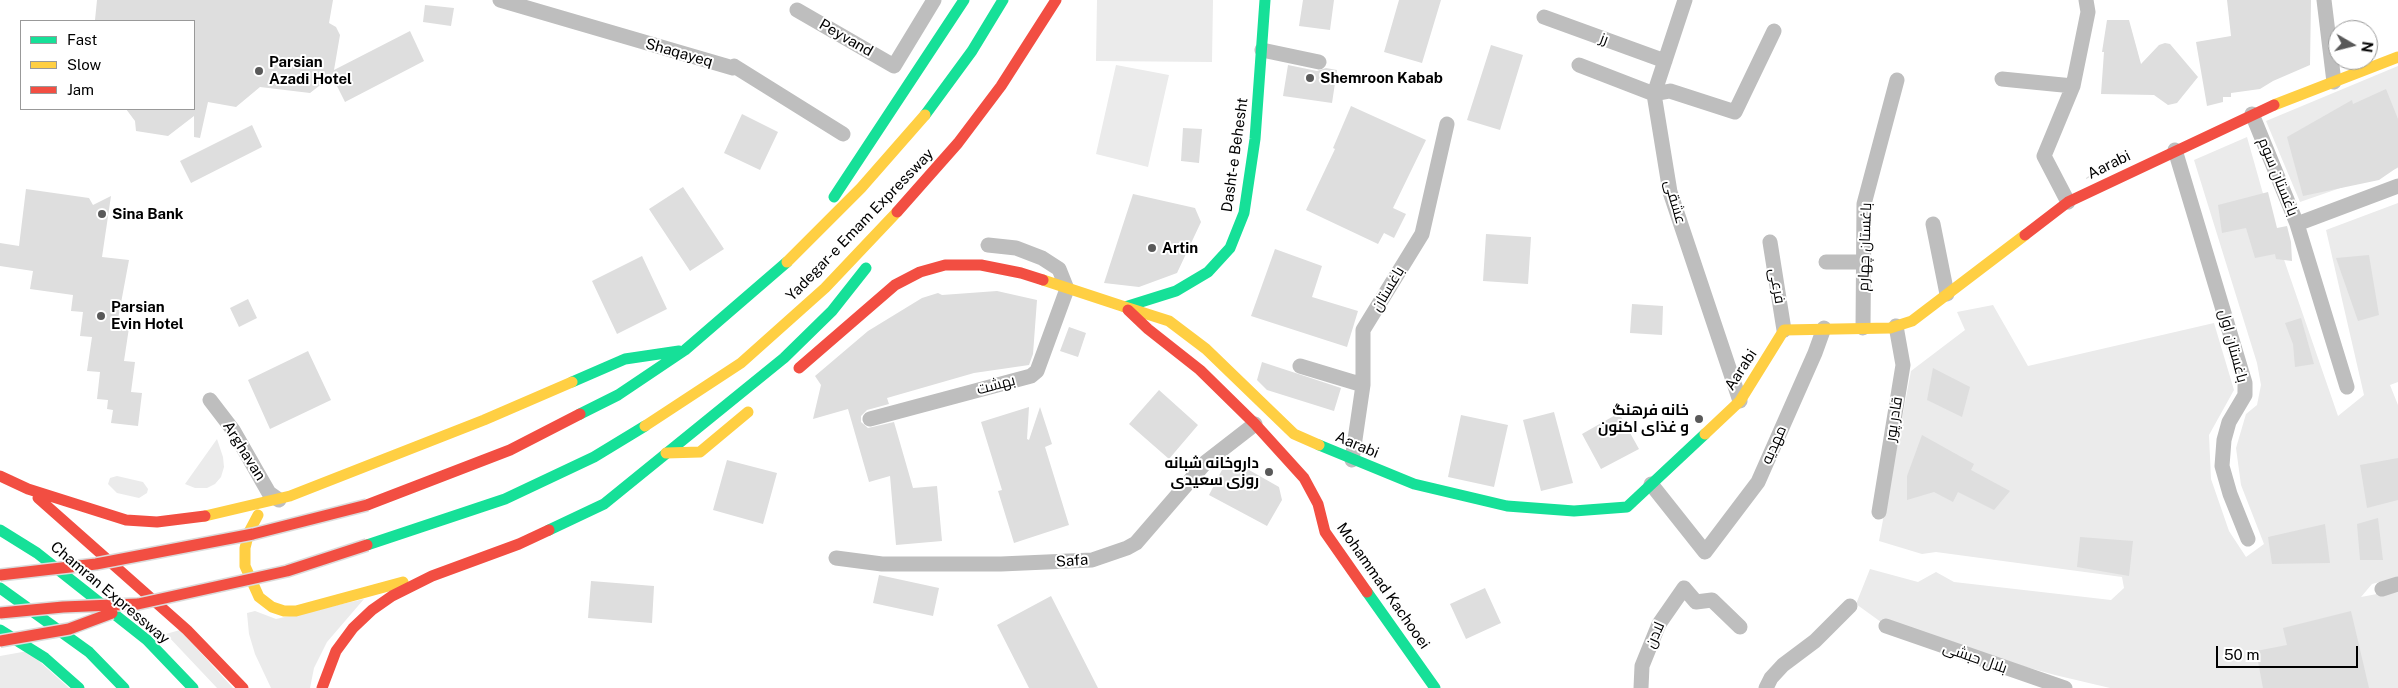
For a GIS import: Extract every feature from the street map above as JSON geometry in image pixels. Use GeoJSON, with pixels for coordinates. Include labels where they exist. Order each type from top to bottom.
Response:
{"type":"FeatureCollection","features":[{"type":"Feature","properties":{"kind":"main road"},"geometry":{"type":"LineString","coordinates":[[794,256],[964,0]]}},
{"type":"Feature","properties":{"kind":"main road","name":"Yadegar-e Emam Expressway"},"geometry":{"type":"LineString","coordinates":[[0,575],[96,564],[253,534],[367,505],[510,450],[618,395],[685,350],[794,256],[860,188],[919,123],[972,51],[1003,0]]}},
{"type":"Feature","properties":{"kind":"main road","name":"Yadegar-e Emam Expressway"},"geometry":{"type":"LineString","coordinates":[[138,604],[287,571],[505,499],[594,457],[665,414],[741,363],[825,288],[893,216],[958,144],[1002,86],[1056,0]]}},
{"type":"Feature","properties":{"kind":"main road","name":"Dasht-e Behesht"},"geometry":{"type":"LineString","coordinates":[[1124,307],[1176,291],[1208,272],[1230,248],[1245,204],[1256,139],[1265,0]]}},
{"type":"Feature","properties":{"kind":"main road","name":"Aarabi"},"geometry":{"type":"LineString","coordinates":[[791,375],[896,285],[920,272],[945,265],[981,266],[1021,273],[1066,290],[1169,321],[1206,349],[1294,434],[1352,460],[1414,484],[1507,506],[1574,511],[1627,506],[1740,401],[1784,330],[1896,326],[1912,322],[2068,202],[2252,114],[2398,57]]}},
{"type":"Feature","properties":{"kind":"main road"},"geometry":{"type":"LineString","coordinates":[[322,688],[336,651],[353,628],[392,596],[432,576],[519,544],[604,504],[784,358],[832,311],[869,264],[893,216]]}},
{"type":"Feature","properties":{"kind":"main road","name":"Mohammad Kachooei"},"geometry":{"type":"LineString","coordinates":[[1124,307],[1148,329],[1200,370],[1256,424],[1304,478],[1318,504],[1325,532],[1435,688]]}},
{"type":"Feature","properties":{"kind":"main road"},"geometry":{"type":"LineString","coordinates":[[0,476],[28,489],[107,516],[141,522],[197,518],[279,500],[484,420],[625,359],[685,350]]}},
{"type":"Feature","properties":{"kind":"main road"},"geometry":{"type":"LineString","coordinates":[[666,453],[700,452],[755,406]]}},
{"type":"Feature","properties":{"kind":"main road"},"geometry":{"type":"LineString","coordinates":[[28,489],[187,630],[243,688]]}},
{"type":"Feature","properties":{"kind":"main road"},"geometry":{"type":"LineString","coordinates":[[279,500],[259,514],[248,532],[245,548],[245,566],[252,583],[259,597],[272,607],[284,611],[296,611],[380,587],[432,576]]}},
{"type":"Feature","properties":{"kind":"main road","name":"Chamran Expressway"},"geometry":{"type":"LineString","coordinates":[[0,530],[37,553],[147,640],[193,688]]}},
{"type":"Feature","properties":{"kind":"main road"},"geometry":{"type":"LineString","coordinates":[[0,588],[89,652],[124,688]]}},
{"type":"Feature","properties":{"kind":"main road"},"geometry":{"type":"LineString","coordinates":[[0,613],[63,607],[138,604]]}},
{"type":"Feature","properties":{"kind":"main road"},"geometry":{"type":"LineString","coordinates":[[0,641],[69,629],[138,604]]}},
{"type":"Feature","properties":{"kind":"main road"},"geometry":{"type":"LineString","coordinates":[[0,630],[45,658],[79,688]]}},
{"type":"Feature","properties":{"kind":"street","name":"Shaqayeq"},"geometry":{"type":"LineString","coordinates":[[500,0],[733,68],[734,66],[844,134]]}},
{"type":"Feature","properties":{"kind":"street","name":"Peyvand"},"geometry":{"type":"LineString","coordinates":[[797,10],[894,66],[934,0]]}},
{"type":"Feature","properties":{"kind":"street","name":"عشقی"},"geometry":{"type":"LineString","coordinates":[[1685,0],[1654,94],[1670,192],[1740,401]]}},
{"type":"Feature","properties":{"kind":"street"},"geometry":{"type":"LineString","coordinates":[[2068,202],[2044,156],[2073,86],[2088,12],[2086,0]]}},
{"type":"Feature","properties":{"kind":"street"},"geometry":{"type":"LineString","coordinates":[[2324,0],[2334,82]]}},
{"type":"Feature","properties":{"kind":"street","name":"رز"},"geometry":{"type":"LineString","coordinates":[[1544,17],[1665,62]]}},
{"type":"Feature","properties":{"kind":"street"},"geometry":{"type":"LineString","coordinates":[[1579,65],[1654,94],[1670,91],[1735,112],[1774,31]]}},
{"type":"Feature","properties":{"kind":"street"},"geometry":{"type":"LineString","coordinates":[[1262,50],[1319,62]]}},
{"type":"Feature","properties":{"kind":"street"},"geometry":{"type":"LineString","coordinates":[[2002,79],[2073,86]]}},
{"type":"Feature","properties":{"kind":"street","name":"باغستان چهارم"},"geometry":{"type":"LineString","coordinates":[[1863,328],[1864,204],[1897,80]]}},
{"type":"Feature","properties":{"kind":"street","name":"باغستان سوم"},"geometry":{"type":"LineString","coordinates":[[2252,114],[2297,224],[2398,186]]}},
{"type":"Feature","properties":{"kind":"street","name":"باغستان"},"geometry":{"type":"LineString","coordinates":[[1352,460],[1363,385],[1363,330],[1422,234],[1447,124]]}},
{"type":"Feature","properties":{"kind":"street","name":"باغستان اول"},"geometry":{"type":"LineString","coordinates":[[2175,150],[2245,383],[2245,395],[2229,422],[2224,440],[2222,466],[2230,494],[2248,539]]}},
{"type":"Feature","properties":{"kind":"street"},"geometry":{"type":"LineString","coordinates":[[1933,224],[1947,294]]}},
{"type":"Feature","properties":{"kind":"street"},"geometry":{"type":"LineString","coordinates":[[2297,224],[2348,387]]}},
{"type":"Feature","properties":{"kind":"street","name":"فرعی"},"geometry":{"type":"LineString","coordinates":[[1770,242],[1784,330]]}},
{"type":"Feature","properties":{"kind":"street"},"geometry":{"type":"LineString","coordinates":[[988,245],[1016,248],[1042,258],[1059,269],[1066,290]]}},
{"type":"Feature","properties":{"kind":"street"},"geometry":{"type":"LineString","coordinates":[[1826,262],[1863,262]]}},
{"type":"Feature","properties":{"kind":"street","name":"بهشت"},"geometry":{"type":"LineString","coordinates":[[870,419],[1031,376],[1037,372],[1066,290]]}},
{"type":"Feature","properties":{"kind":"street","name":"قادر پور"},"geometry":{"type":"LineString","coordinates":[[1879,512],[1903,365],[1896,326]]}},
{"type":"Feature","properties":{"kind":"street","name":"مهدیه"},"geometry":{"type":"LineString","coordinates":[[1652,484],[1705,552],[1758,482],[1815,353],[1824,328]]}},
{"type":"Feature","properties":{"kind":"street"},"geometry":{"type":"LineString","coordinates":[[1300,366],[1363,385]]}},
{"type":"Feature","properties":{"kind":"street","name":"Arghavan"},"geometry":{"type":"LineString","coordinates":[[210,400],[233,430],[269,493],[279,500]]}},
{"type":"Feature","properties":{"kind":"street","name":"Safa"},"geometry":{"type":"LineString","coordinates":[[836,558],[882,564],[1001,564],[1092,560],[1136,543],[1206,462],[1256,424]]}},
{"type":"Feature","properties":{"kind":"street"},"geometry":{"type":"LineString","coordinates":[[2382,589],[2398,584]]}},
{"type":"Feature","properties":{"kind":"street","name":"لادن"},"geometry":{"type":"LineString","coordinates":[[1641,688],[1642,666],[1659,624],[1684,588],[1696,602],[1712,600],[1740,627]]}},
{"type":"Feature","properties":{"kind":"street"},"geometry":{"type":"LineString","coordinates":[[1766,688],[1783,665],[1815,641],[1850,606]]}},
{"type":"Feature","properties":{"kind":"street","name":"بلال حبشی"},"geometry":{"type":"LineString","coordinates":[[1886,626],[2055,687]]}},
{"type":"Feature","properties":{"kind":"shaded area"},"geometry":{"type":"Polygon","coordinates":[[[1097,0],[1213,0],[1212,62],[1096,61],[1097,0]]]}},
{"type":"Feature","properties":{"kind":"shaded area"},"geometry":{"type":"Polygon","coordinates":[[[1116,65],[1169,75],[1148,167],[1096,154],[1116,65]]]}},
{"type":"Feature","properties":{"kind":"shaded area"},"geometry":{"type":"Polygon","coordinates":[[[2398,66],[2398,168],[2300,202],[2266,121],[2398,66]]]}},
{"type":"Feature","properties":{"kind":"shaded area"},"geometry":{"type":"Polygon","coordinates":[[[2247,137],[2271,222],[2338,416],[2364,395],[2326,230],[2398,203],[2398,382],[2390,385],[2398,405],[2398,577],[2372,584],[2361,597],[2398,590],[2398,688],[2110,688],[2055,675],[1892,630],[1856,604],[1870,569],[1918,582],[1936,572],[1954,582],[2111,600],[2124,588],[2122,577],[1936,552],[1922,554],[1879,541],[1911,371],[1965,330],[1957,312],[1993,305],[2028,366],[2214,323],[2234,390],[2209,435],[2211,479],[2229,531],[2246,557],[2264,544],[2241,485],[2236,448],[2246,414],[2257,405],[2261,385],[2257,363],[2194,160],[2247,137]]]}},
{"type":"Feature","properties":{"kind":"shaded area"},"geometry":{"type":"Polygon","coordinates":[[[217,439],[223,457],[224,467],[221,477],[215,484],[207,488],[195,488],[185,484],[217,439]]]}},
{"type":"Feature","properties":{"kind":"shaded area"},"geometry":{"type":"Polygon","coordinates":[[[117,476],[143,482],[148,489],[147,493],[139,498],[117,493],[108,484],[110,478],[117,476]]]}},
{"type":"Feature","properties":{"kind":"shaded area"},"geometry":{"type":"Polygon","coordinates":[[[364,599],[327,642],[314,668],[310,688],[271,688],[255,654],[249,634],[247,613],[255,611],[276,619],[364,599]]]}},
{"type":"Feature","properties":{"kind":"shaded area"},"geometry":{"type":"Polygon","coordinates":[[[180,630],[233,688],[217,688],[166,634],[180,630]]]}},
{"type":"Feature","properties":{"kind":"shaded area"},"geometry":{"type":"Polygon","coordinates":[[[28,651],[69,688],[0,688],[0,656],[28,651]]]}},
{"type":"Feature","properties":{"kind":"building","name":"Parsian Azadi Hotel"},"geometry":{"type":"Polygon","coordinates":[[[97,0],[333,0],[329,23],[336,27],[340,35],[334,70],[410,31],[424,61],[345,102],[332,76],[310,93],[260,87],[236,107],[208,102],[200,138],[194,137],[194,116],[168,136],[136,131],[135,121],[127,110],[195,110],[195,20],[95,20],[97,0]]]}},
{"type":"Feature","properties":{"kind":"building"},"geometry":{"type":"Polygon","coordinates":[[[1303,0],[1334,0],[1330,30],[1299,26],[1303,0]]]}},
{"type":"Feature","properties":{"kind":"building"},"geometry":{"type":"Polygon","coordinates":[[[1399,0],[1441,0],[1422,63],[1384,52],[1399,0]]]}},
{"type":"Feature","properties":{"kind":"building"},"geometry":{"type":"Polygon","coordinates":[[[2227,0],[2311,0],[2310,65],[2273,81],[2260,89],[2231,93],[2231,97],[2223,97],[2223,102],[2207,106],[2196,42],[2231,36],[2227,0]]]}},
{"type":"Feature","properties":{"kind":"building"},"geometry":{"type":"Polygon","coordinates":[[[425,5],[454,8],[451,26],[423,22],[425,5]]]}},
{"type":"Feature","properties":{"kind":"building"},"geometry":{"type":"Polygon","coordinates":[[[2107,20],[2129,20],[2141,64],[2159,45],[2170,44],[2198,77],[2177,103],[2168,105],[2154,95],[2101,94],[2104,52],[2102,52],[2107,20]]]}},
{"type":"Feature","properties":{"kind":"building"},"geometry":{"type":"Polygon","coordinates":[[[1491,45],[1523,55],[1500,130],[1467,120],[1491,45]]]}},
{"type":"Feature","properties":{"kind":"building"},"geometry":{"type":"Polygon","coordinates":[[[1288,65],[1317,71],[1326,68],[1337,70],[1332,103],[1283,96],[1288,65]]]}},
{"type":"Feature","properties":{"kind":"building"},"geometry":{"type":"Polygon","coordinates":[[[2386,89],[2398,119],[2398,167],[2379,180],[2303,196],[2287,137],[2352,100],[2353,104],[2386,89]]]}},
{"type":"Feature","properties":{"kind":"building"},"geometry":{"type":"Polygon","coordinates":[[[1351,106],[1426,140],[1393,208],[1406,214],[1394,238],[1384,233],[1378,244],[1306,210],[1335,149],[1333,148],[1351,106]]]}},
{"type":"Feature","properties":{"kind":"building"},"geometry":{"type":"Polygon","coordinates":[[[742,114],[778,132],[760,170],[724,153],[742,114]]]}},
{"type":"Feature","properties":{"kind":"building"},"geometry":{"type":"Polygon","coordinates":[[[252,125],[262,147],[191,183],[180,161],[252,125]]]}},
{"type":"Feature","properties":{"kind":"building"},"geometry":{"type":"Polygon","coordinates":[[[1183,128],[1202,129],[1199,163],[1181,161],[1183,128]]]}},
{"type":"Feature","properties":{"kind":"building"},"geometry":{"type":"Polygon","coordinates":[[[2122,152],[2127,160],[2086,179],[2086,178],[2122,152]]]}},
{"type":"Feature","properties":{"kind":"building"},"geometry":{"type":"Polygon","coordinates":[[[683,187],[724,249],[690,271],[649,209],[683,187]]]}},
{"type":"Feature","properties":{"kind":"building","name":"Parsian Evin Hotel"},"geometry":{"type":"Polygon","coordinates":[[[26,189],[89,198],[93,205],[111,196],[102,257],[129,260],[118,319],[130,321],[124,361],[135,362],[131,392],[142,393],[138,426],[111,423],[113,410],[107,409],[108,400],[97,399],[100,372],[87,371],[92,337],[80,336],[83,312],[71,311],[73,295],[30,289],[33,271],[0,266],[0,243],[19,246],[26,189]]]}},
{"type":"Feature","properties":{"kind":"building"},"geometry":{"type":"Polygon","coordinates":[[[2268,192],[2277,228],[2287,226],[2291,242],[2292,261],[2276,259],[2275,254],[2255,258],[2246,228],[2222,233],[2218,205],[2268,192]]]}},
{"type":"Feature","properties":{"kind":"building","name":"Artin"},"geometry":{"type":"Polygon","coordinates":[[[1133,194],[1195,208],[1201,222],[1177,273],[1139,287],[1104,283],[1133,194]]]}},
{"type":"Feature","properties":{"kind":"building"},"geometry":{"type":"Polygon","coordinates":[[[1486,234],[1531,237],[1528,284],[1483,281],[1486,234]]]}},
{"type":"Feature","properties":{"kind":"building"},"geometry":{"type":"Polygon","coordinates":[[[1275,249],[1322,266],[1312,297],[1358,311],[1347,347],[1251,316],[1275,249]]]}},
{"type":"Feature","properties":{"kind":"building"},"geometry":{"type":"Polygon","coordinates":[[[2369,255],[2379,315],[2358,321],[2336,258],[2369,255]]]}},
{"type":"Feature","properties":{"kind":"building"},"geometry":{"type":"Polygon","coordinates":[[[642,256],[667,309],[617,334],[592,281],[642,256]]]}},
{"type":"Feature","properties":{"kind":"building"},"geometry":{"type":"Polygon","coordinates":[[[997,291],[1037,300],[1033,354],[1029,365],[974,373],[887,398],[889,404],[867,410],[861,416],[861,422],[868,428],[894,422],[913,488],[937,486],[942,541],[896,545],[890,476],[869,482],[848,409],[813,419],[821,385],[815,376],[868,331],[922,298],[938,293],[942,295],[997,291]]]}},
{"type":"Feature","properties":{"kind":"building"},"geometry":{"type":"Polygon","coordinates":[[[248,299],[257,318],[239,327],[230,308],[248,299]]]}},
{"type":"Feature","properties":{"kind":"building"},"geometry":{"type":"Polygon","coordinates":[[[1632,304],[1663,306],[1662,335],[1630,333],[1632,304]]]}},
{"type":"Feature","properties":{"kind":"building"},"geometry":{"type":"Polygon","coordinates":[[[2301,318],[2314,364],[2295,367],[2293,344],[2285,323],[2301,318]]]}},
{"type":"Feature","properties":{"kind":"building"},"geometry":{"type":"Polygon","coordinates":[[[1069,327],[1086,333],[1078,357],[1060,351],[1069,327]]]}},
{"type":"Feature","properties":{"kind":"building"},"geometry":{"type":"Polygon","coordinates":[[[308,351],[331,400],[270,429],[248,380],[308,351]]]}},
{"type":"Feature","properties":{"kind":"building"},"geometry":{"type":"Polygon","coordinates":[[[1262,362],[1341,388],[1334,411],[1267,390],[1257,380],[1262,362]]]}},
{"type":"Feature","properties":{"kind":"building"},"geometry":{"type":"Polygon","coordinates":[[[1933,368],[1970,387],[1962,417],[1927,400],[1933,368]]]}},
{"type":"Feature","properties":{"kind":"building"},"geometry":{"type":"Polygon","coordinates":[[[1159,390],[1198,425],[1169,459],[1129,424],[1159,390]]]}},
{"type":"Feature","properties":{"kind":"building"},"geometry":{"type":"Polygon","coordinates":[[[1029,407],[1027,439],[1029,440],[1040,407],[1052,444],[1045,447],[1069,525],[1014,543],[998,491],[1002,490],[981,422],[1029,407]]]}},
{"type":"Feature","properties":{"kind":"building"},"geometry":{"type":"Polygon","coordinates":[[[1554,412],[1573,483],[1541,491],[1523,420],[1554,412]]]}},
{"type":"Feature","properties":{"kind":"building"},"geometry":{"type":"Polygon","coordinates":[[[1619,413],[1639,449],[1601,469],[1582,434],[1619,413]]]}},
{"type":"Feature","properties":{"kind":"building"},"geometry":{"type":"Polygon","coordinates":[[[1461,415],[1508,425],[1494,487],[1448,477],[1461,415]]]}},
{"type":"Feature","properties":{"kind":"building"},"geometry":{"type":"Polygon","coordinates":[[[1922,435],[1974,464],[1971,470],[2010,491],[1994,510],[1958,492],[1953,502],[1934,492],[1907,500],[1907,476],[1922,435]]]}},
{"type":"Feature","properties":{"kind":"building"},"geometry":{"type":"Polygon","coordinates":[[[2398,458],[2398,500],[2367,508],[2360,465],[2398,458]]]}},
{"type":"Feature","properties":{"kind":"building"},"geometry":{"type":"Polygon","coordinates":[[[727,460],[777,473],[763,524],[713,510],[727,460]]]}},
{"type":"Feature","properties":{"kind":"building"},"geometry":{"type":"Polygon","coordinates":[[[1235,462],[1279,487],[1282,500],[1267,526],[1209,495],[1224,466],[1235,462]]]}},
{"type":"Feature","properties":{"kind":"building"},"geometry":{"type":"Polygon","coordinates":[[[2378,518],[2383,560],[2360,560],[2357,524],[2378,518]]]}},
{"type":"Feature","properties":{"kind":"building"},"geometry":{"type":"Polygon","coordinates":[[[2325,524],[2330,563],[2272,564],[2268,537],[2325,524]]]}},
{"type":"Feature","properties":{"kind":"building"},"geometry":{"type":"Polygon","coordinates":[[[2080,537],[2133,541],[2129,576],[2077,567],[2080,537]]]}},
{"type":"Feature","properties":{"kind":"building"},"geometry":{"type":"Polygon","coordinates":[[[879,575],[939,588],[933,616],[873,603],[879,575]]]}},
{"type":"Feature","properties":{"kind":"building"},"geometry":{"type":"Polygon","coordinates":[[[591,581],[654,586],[652,623],[588,618],[591,581]]]}},
{"type":"Feature","properties":{"kind":"building"},"geometry":{"type":"Polygon","coordinates":[[[1485,588],[1501,623],[1466,639],[1450,604],[1485,588]]]}},
{"type":"Feature","properties":{"kind":"building"},"geometry":{"type":"Polygon","coordinates":[[[1051,596],[1098,688],[1029,688],[997,625],[1051,596]]]}},
{"type":"Feature","properties":{"kind":"building"},"geometry":{"type":"Polygon","coordinates":[[[2351,611],[2369,688],[2263,688],[2256,651],[2287,645],[2283,628],[2351,611]]]}},
{"type":"Feature","properties":{"kind":"traffic: fast"},"geometry":{"type":"LineString","coordinates":[[834,197],[964,0]]}},
{"type":"Feature","properties":{"kind":"traffic: fast"},"geometry":{"type":"LineString","coordinates":[[925,115],[972,51],[1003,0]]}},
{"type":"Feature","properties":{"kind":"traffic: fast"},"geometry":{"type":"LineString","coordinates":[[1125,307],[1176,291],[1208,272],[1230,248],[1244,213],[1255,139],[1265,0]]}},
{"type":"Feature","properties":{"kind":"traffic: fast"},"geometry":{"type":"LineString","coordinates":[[580,414],[618,395],[685,350],[787,262]]}},
{"type":"Feature","properties":{"kind":"traffic: fast"},"geometry":{"type":"LineString","coordinates":[[549,530],[604,504],[784,358],[832,311],[866,268]]}},
{"type":"Feature","properties":{"kind":"traffic: fast"},"geometry":{"type":"LineString","coordinates":[[572,382],[625,359],[679,351]]}},
{"type":"Feature","properties":{"kind":"traffic: fast"},"geometry":{"type":"LineString","coordinates":[[367,545],[505,499],[594,457],[645,426]]}},
{"type":"Feature","properties":{"kind":"traffic: fast"},"geometry":{"type":"LineString","coordinates":[[1319,445],[1414,484],[1507,506],[1574,511],[1627,507],[1705,434]]}},
{"type":"Feature","properties":{"kind":"traffic: fast"},"geometry":{"type":"LineString","coordinates":[[0,530],[37,553],[147,640],[193,688]]}},
{"type":"Feature","properties":{"kind":"traffic: fast"},"geometry":{"type":"LineString","coordinates":[[0,588],[89,652],[124,688]]}},
{"type":"Feature","properties":{"kind":"traffic: fast"},"geometry":{"type":"LineString","coordinates":[[1367,592],[1435,688]]}},
{"type":"Feature","properties":{"kind":"traffic: fast"},"geometry":{"type":"LineString","coordinates":[[0,630],[45,658],[79,688]]}},
{"type":"Feature","properties":{"kind":"traffic: slow"},"geometry":{"type":"LineString","coordinates":[[2274,105],[2398,57]]}},
{"type":"Feature","properties":{"kind":"traffic: slow"},"geometry":{"type":"LineString","coordinates":[[787,262],[861,188],[925,115]]}},
{"type":"Feature","properties":{"kind":"traffic: slow"},"geometry":{"type":"LineString","coordinates":[[645,426],[741,363],[825,288],[897,212]]}},
{"type":"Feature","properties":{"kind":"traffic: slow"},"geometry":{"type":"LineString","coordinates":[[1705,434],[1740,401],[1784,330],[1890,328],[1912,321],[2025,235]]}},
{"type":"Feature","properties":{"kind":"traffic: slow"},"geometry":{"type":"LineString","coordinates":[[1043,280],[1125,307]]}},
{"type":"Feature","properties":{"kind":"traffic: slow"},"geometry":{"type":"LineString","coordinates":[[1125,307],[1169,321],[1206,349],[1294,434],[1319,445]]}},
{"type":"Feature","properties":{"kind":"traffic: slow"},"geometry":{"type":"LineString","coordinates":[[205,516],[290,496],[484,420],[572,382]]}},
{"type":"Feature","properties":{"kind":"traffic: slow"},"geometry":{"type":"LineString","coordinates":[[666,453],[700,452],[748,412]]}},
{"type":"Feature","properties":{"kind":"traffic: slow"},"geometry":{"type":"LineString","coordinates":[[258,515],[249,532],[245,548],[245,566],[259,597],[272,607],[284,611],[296,611],[403,582]]}},
{"type":"Feature","properties":{"kind":"traffic: jam"},"geometry":{"type":"LineString","coordinates":[[897,212],[958,143],[1001,86],[1056,0]]}},
{"type":"Feature","properties":{"kind":"traffic: jam"},"geometry":{"type":"LineString","coordinates":[[2025,235],[2068,202],[2274,105]]}},
{"type":"Feature","properties":{"kind":"traffic: jam"},"geometry":{"type":"LineString","coordinates":[[799,368],[895,285],[920,272],[945,265],[981,265],[1021,273],[1043,280]]}},
{"type":"Feature","properties":{"kind":"traffic: jam"},"geometry":{"type":"LineString","coordinates":[[1128,310],[1148,329],[1200,370],[1255,424],[1304,478],[1318,504],[1325,532],[1367,592]]}},
{"type":"Feature","properties":{"kind":"traffic: jam"},"geometry":{"type":"LineString","coordinates":[[367,505],[510,450],[580,414]]}},
{"type":"Feature","properties":{"kind":"traffic: jam"},"geometry":{"type":"LineString","coordinates":[[0,476],[28,489],[126,520],[157,522],[205,516]]}},
{"type":"Feature","properties":{"kind":"traffic: jam"},"geometry":{"type":"LineString","coordinates":[[38,498],[187,630],[243,688]]}},
{"type":"Feature","properties":{"kind":"traffic: jam"},"geometry":{"type":"LineString","coordinates":[[0,575],[96,564],[253,534],[367,505]]}},
{"type":"Feature","properties":{"kind":"traffic: jam"},"geometry":{"type":"LineString","coordinates":[[322,688],[336,651],[353,628],[372,610],[392,596],[432,576],[519,544],[549,530]]}},
{"type":"Feature","properties":{"kind":"traffic: jam"},"geometry":{"type":"LineString","coordinates":[[0,613],[63,607],[138,604],[287,571],[367,545]]}},
{"type":"Feature","properties":{"kind":"traffic: jam"},"geometry":{"type":"LineString","coordinates":[[0,641],[69,629],[112,613]]}},
{"type":"Feature","properties":{"kind":"place","name":"Parsian Azadi Hotel"},"geometry":{"type":"Point","coordinates":[259,71]}},
{"type":"Feature","properties":{"kind":"place","name":"Shemroon Kabab"},"geometry":{"type":"Point","coordinates":[1310,78]}},
{"type":"Feature","properties":{"kind":"place","name":"Sina Bank"},"geometry":{"type":"Point","coordinates":[102,214]}},
{"type":"Feature","properties":{"kind":"place","name":"Artin"},"geometry":{"type":"Point","coordinates":[1152,248]}},
{"type":"Feature","properties":{"kind":"place","name":"Parsian Evin Hotel"},"geometry":{"type":"Point","coordinates":[101,316]}},
{"type":"Feature","properties":{"kind":"place","name":"خانه فرهنگ و غذای اکنون"},"geometry":{"type":"Point","coordinates":[1699,419]}},
{"type":"Feature","properties":{"kind":"place","name":"داروخانه شبانه روزی سعیدی"},"geometry":{"type":"Point","coordinates":[1269,472]}}]}
